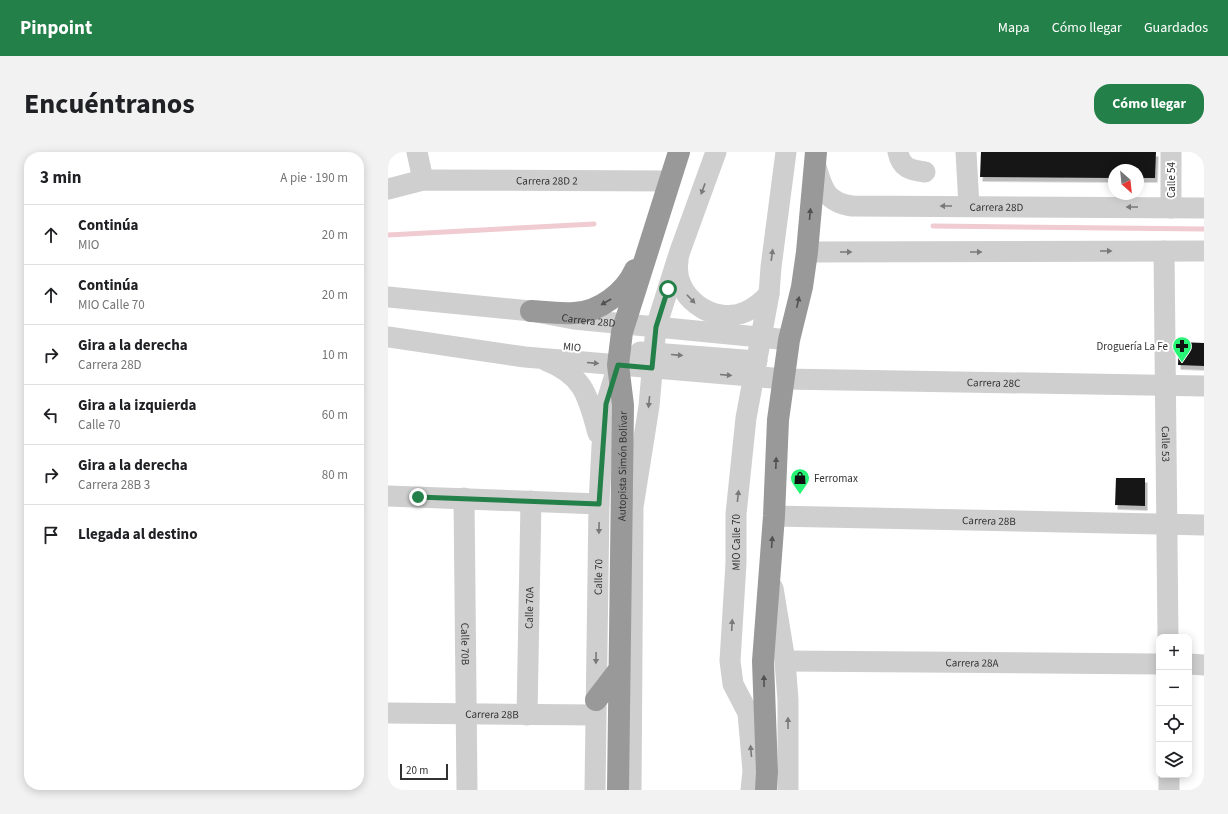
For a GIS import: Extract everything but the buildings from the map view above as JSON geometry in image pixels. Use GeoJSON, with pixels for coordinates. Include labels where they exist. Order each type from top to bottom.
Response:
{"type":"FeatureCollection","features":[{"type":"Feature","properties":{"kind":"highway","name":"Autopista Simón Bolívar"},"geometry":{"type":"LineString","coordinates":[[618,790],[623,405],[621,343],[651,237],[679,152]]}},
{"type":"Feature","properties":{"kind":"highway"},"geometry":{"type":"LineString","coordinates":[[766,790],[767,772],[763,661],[774,516],[778,420],[790,340],[802,288],[807,252],[815,157]]}},
{"type":"Feature","properties":{"kind":"highway"},"geometry":{"type":"LineString","coordinates":[[531,311],[576,313],[588,310],[611,299],[630,282],[651,237]]}},
{"type":"Feature","properties":{"kind":"highway"},"geometry":{"type":"LineString","coordinates":[[596,707],[619,670]]}},
{"type":"Feature","properties":{"kind":"street"},"geometry":{"type":"LineString","coordinates":[[417,152],[423,180]]}},
{"type":"Feature","properties":{"kind":"street"},"geometry":{"type":"LineString","coordinates":[[631,790],[633,507],[649,406],[654,346],[680,250],[716,152]]}},
{"type":"Feature","properties":{"kind":"street"},"geometry":{"type":"LineString","coordinates":[[680,250],[678,266],[680,282],[687,296],[699,307],[713,314],[728,316],[744,313],[758,306],[769,294],[771,267],[786,152]]}},
{"type":"Feature","properties":{"kind":"street"},"geometry":{"type":"LineString","coordinates":[[898,152],[902,164],[910,170],[925,172]]}},
{"type":"Feature","properties":{"kind":"street"},"geometry":{"type":"LineString","coordinates":[[966,152],[969,206]]}},
{"type":"Feature","properties":{"kind":"street","name":"Calle 54"},"geometry":{"type":"LineString","coordinates":[[1171,152],[1171,208]]}},
{"type":"Feature","properties":{"kind":"street","name":"Carrera 28D"},"geometry":{"type":"LineString","coordinates":[[815,157],[826,194],[835,202],[852,206],[1204,208]]}},
{"type":"Feature","properties":{"kind":"street","name":"Carrera 28D 2"},"geometry":{"type":"LineString","coordinates":[[388,189],[423,180],[670,181]]}},
{"type":"Feature","properties":{"kind":"street","name":"Calle 53"},"geometry":{"type":"LineString","coordinates":[[1164,251],[1168,634]]}},
{"type":"Feature","properties":{"kind":"street"},"geometry":{"type":"LineString","coordinates":[[807,252],[1204,251]]}},
{"type":"Feature","properties":{"kind":"street","name":"MIO Calle 70"},"geometry":{"type":"LineString","coordinates":[[752,790],[753,771],[748,713],[732,684],[730,661],[736,564],[736,514],[746,418],[769,294]]}},
{"type":"Feature","properties":{"kind":"street","name":"Carrera 28D"},"geometry":{"type":"LineString","coordinates":[[388,297],[531,311],[574,319],[621,343]]}},
{"type":"Feature","properties":{"kind":"street","name":"MIO"},"geometry":{"type":"LineString","coordinates":[[388,310],[574,329],[621,343]]}},
{"type":"Feature","properties":{"kind":"street","name":"MIO"},"geometry":{"type":"LineString","coordinates":[[388,325],[526,344],[621,343],[654,346]]}},
{"type":"Feature","properties":{"kind":"street","name":"Carrera 28D"},"geometry":{"type":"LineString","coordinates":[[388,337],[525,357],[621,343],[654,346],[756,369],[784,379]]}},
{"type":"Feature","properties":{"kind":"street","name":"Carrera 28D"},"geometry":{"type":"LineString","coordinates":[[654,346],[762,337],[790,340]]}},
{"type":"Feature","properties":{"kind":"street","name":"Calle 70"},"geometry":{"type":"LineString","coordinates":[[595,790],[599,504],[602,446],[606,404],[621,343]]}},
{"type":"Feature","properties":{"kind":"street"},"geometry":{"type":"LineString","coordinates":[[525,357],[549,362],[570,374],[585,389],[602,446]]}},
{"type":"Feature","properties":{"kind":"street","name":"Carrera 28C"},"geometry":{"type":"LineString","coordinates":[[784,379],[1204,386]]}},
{"type":"Feature","properties":{"kind":"street"},"geometry":{"type":"LineString","coordinates":[[388,496],[599,504]]}},
{"type":"Feature","properties":{"kind":"street","name":"Calle 70B"},"geometry":{"type":"LineString","coordinates":[[464,498],[465,714],[467,790]]}},
{"type":"Feature","properties":{"kind":"street","name":"Calle 70A"},"geometry":{"type":"LineString","coordinates":[[527,715],[531,501]]}},
{"type":"Feature","properties":{"kind":"street","name":"Carrera 28B"},"geometry":{"type":"LineString","coordinates":[[774,516],[1204,525]]}},
{"type":"Feature","properties":{"kind":"street"},"geometry":{"type":"LineString","coordinates":[[770,568],[785,661],[788,700],[788,790]]}},
{"type":"Feature","properties":{"kind":"street","name":"Carrera 28A"},"geometry":{"type":"LineString","coordinates":[[785,661],[1156,664]]}},
{"type":"Feature","properties":{"kind":"street"},"geometry":{"type":"LineString","coordinates":[[1192,664],[1204,664]]}},
{"type":"Feature","properties":{"kind":"street","name":"Carrera 28B"},"geometry":{"type":"LineString","coordinates":[[388,714],[527,715],[596,707]]}},
{"type":"Feature","properties":{"kind":"street"},"geometry":{"type":"LineString","coordinates":[[1169,778],[1169,790]]}},
{"type":"Feature","properties":{"kind":"waterway"},"geometry":{"type":"LineString","coordinates":[[388,235],[594,224]]}},
{"type":"Feature","properties":{"kind":"waterway"},"geometry":{"type":"LineString","coordinates":[[933,226],[1204,229]]}},
{"type":"Feature","properties":{"kind":"place","name":"Droguería La Fe"},"geometry":{"type":"Point","coordinates":[1182,363]}},
{"type":"Feature","properties":{"kind":"place","name":"Ferromax"},"geometry":{"type":"Point","coordinates":[800,495]}},
{"type":"Feature","properties":{"kind":"route"},"geometry":{"type":"LineString","coordinates":[[418,497],[599,504],[606,404],[618,365],[652,368],[656,327],[668,289]]}}]}
